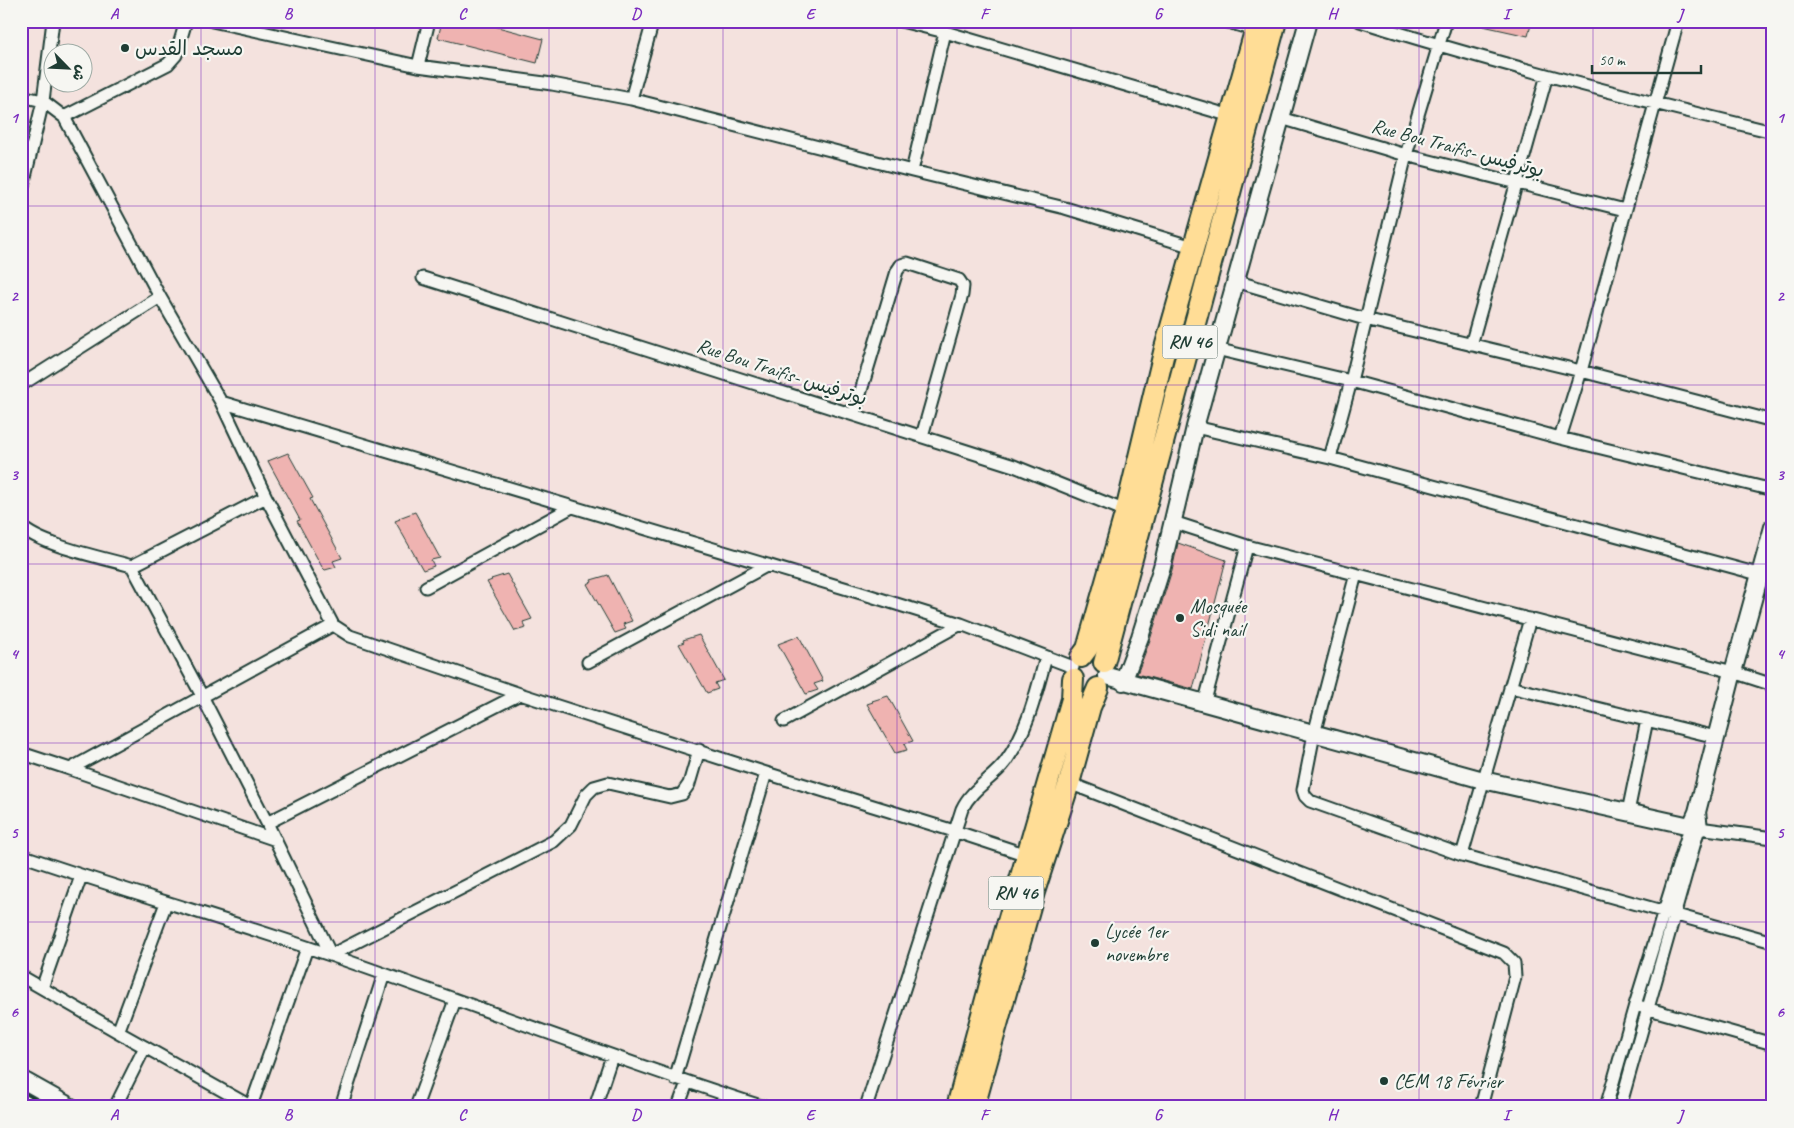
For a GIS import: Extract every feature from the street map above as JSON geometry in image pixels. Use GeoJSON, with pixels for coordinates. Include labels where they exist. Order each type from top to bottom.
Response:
{"type":"FeatureCollection","features":[{"type":"Feature","properties":{"kind":"highway","name":"RN 46"},"geometry":{"type":"LineString","coordinates":[[974,1107],[1090,706],[1108,677],[1276,21]]}},
{"type":"Feature","properties":{"kind":"highway","name":"RN 46"},"geometry":{"type":"LineString","coordinates":[[957,1107],[1072,699],[1076,668],[1087,649],[1126,511],[1193,247],[1257,26]]}},
{"type":"Feature","properties":{"kind":"highway"},"geometry":{"type":"LineString","coordinates":[[1094,656],[1108,677],[1093,690],[1081,688],[1076,668],[1094,656]]}},
{"type":"Feature","properties":{"kind":"street"},"geometry":{"type":"LineString","coordinates":[[21,194],[43,100],[53,21]]}},
{"type":"Feature","properties":{"kind":"street"},"geometry":{"type":"LineString","coordinates":[[64,117],[168,64],[176,55],[186,21]]}},
{"type":"Feature","properties":{"kind":"street"},"geometry":{"type":"LineString","coordinates":[[212,21],[418,66],[552,84],[632,99],[1065,208],[1193,247]]}},
{"type":"Feature","properties":{"kind":"street"},"geometry":{"type":"LineString","coordinates":[[418,66],[429,21]]}},
{"type":"Feature","properties":{"kind":"street"},"geometry":{"type":"LineString","coordinates":[[632,99],[653,21]]}},
{"type":"Feature","properties":{"kind":"street"},"geometry":{"type":"LineString","coordinates":[[901,21],[945,32],[1231,116]]}},
{"type":"Feature","properties":{"kind":"street"},"geometry":{"type":"LineString","coordinates":[[1225,21],[1257,26]]}},
{"type":"Feature","properties":{"kind":"street"},"geometry":{"type":"LineString","coordinates":[[1308,21],[1195,427],[1162,567],[1140,637],[1108,677],[1483,780],[1628,812],[1696,822],[1773,838]]}},
{"type":"Feature","properties":{"kind":"street"},"geometry":{"type":"LineString","coordinates":[[1360,21],[1439,46],[1655,104],[1773,132]]}},
{"type":"Feature","properties":{"kind":"street"},"geometry":{"type":"LineString","coordinates":[[1330,458],[1351,381],[1406,155],[1446,21]]}},
{"type":"Feature","properties":{"kind":"street"},"geometry":{"type":"LineString","coordinates":[[1560,438],[1581,371],[1678,21]]}},
{"type":"Feature","properties":{"kind":"street"},"geometry":{"type":"LineString","coordinates":[[912,171],[945,32]]}},
{"type":"Feature","properties":{"kind":"street"},"geometry":{"type":"LineString","coordinates":[[1471,344],[1547,75]]}},
{"type":"Feature","properties":{"kind":"street"},"geometry":{"type":"LineString","coordinates":[[21,96],[43,100],[64,117],[160,297],[221,402],[266,497],[333,625],[350,636],[520,694],[1027,855]]}},
{"type":"Feature","properties":{"kind":"street","name":"Rue Bou Traifis- بوترفيس"},"geometry":{"type":"LineString","coordinates":[[1281,118],[1406,155],[1626,210]]}},
{"type":"Feature","properties":{"kind":"street"},"geometry":{"type":"LineString","coordinates":[[854,414],[897,271],[907,263],[958,280],[962,286],[962,295],[922,436]]}},
{"type":"Feature","properties":{"kind":"street","name":"Rue Bou Traifis- بوترفيس"},"geometry":{"type":"LineString","coordinates":[[423,278],[1014,466],[1126,511]]}},
{"type":"Feature","properties":{"kind":"street"},"geometry":{"type":"LineString","coordinates":[[1235,281],[1365,319],[1581,371],[1773,421]]}},
{"type":"Feature","properties":{"kind":"street"},"geometry":{"type":"LineString","coordinates":[[21,385],[160,297]]}},
{"type":"Feature","properties":{"kind":"street"},"geometry":{"type":"LineString","coordinates":[[1216,349],[1351,381],[1560,438],[1773,490]]}},
{"type":"Feature","properties":{"kind":"street"},"geometry":{"type":"LineString","coordinates":[[221,402],[961,624],[1076,668]]}},
{"type":"Feature","properties":{"kind":"street"},"geometry":{"type":"LineString","coordinates":[[1195,427],[1330,458],[1766,576]]}},
{"type":"Feature","properties":{"kind":"street"},"geometry":{"type":"LineString","coordinates":[[21,526],[27,532],[47,542],[132,566],[266,497]]}},
{"type":"Feature","properties":{"kind":"street"},"geometry":{"type":"LineString","coordinates":[[426,587],[572,507]]}},
{"type":"Feature","properties":{"kind":"street"},"geometry":{"type":"LineString","coordinates":[[1173,522],[1247,546],[1773,684]]}},
{"type":"Feature","properties":{"kind":"street"},"geometry":{"type":"LineString","coordinates":[[1606,1107],[1635,1005],[1669,913],[1696,822],[1732,672],[1766,576],[1773,527]]}},
{"type":"Feature","properties":{"kind":"street"},"geometry":{"type":"LineString","coordinates":[[1204,704],[1247,546]]}},
{"type":"Feature","properties":{"kind":"street"},"geometry":{"type":"LineString","coordinates":[[588,662],[768,565]]}},
{"type":"Feature","properties":{"kind":"street"},"geometry":{"type":"LineString","coordinates":[[132,566],[268,823],[331,955]]}},
{"type":"Feature","properties":{"kind":"street"},"geometry":{"type":"LineString","coordinates":[[1356,574],[1314,734],[1303,790],[1305,796],[1310,801],[1462,855],[1773,942]]}},
{"type":"Feature","properties":{"kind":"street"},"geometry":{"type":"LineString","coordinates":[[1462,855],[1530,619]]}},
{"type":"Feature","properties":{"kind":"street"},"geometry":{"type":"LineString","coordinates":[[784,721],[961,624]]}},
{"type":"Feature","properties":{"kind":"street"},"geometry":{"type":"LineString","coordinates":[[70,769],[333,625]]}},
{"type":"Feature","properties":{"kind":"street"},"geometry":{"type":"LineString","coordinates":[[866,1107],[962,809],[970,794],[981,787],[1005,762],[1020,738],[1029,716],[1046,657]]}},
{"type":"Feature","properties":{"kind":"street"},"geometry":{"type":"LineString","coordinates":[[1510,687],[1716,737]]}},
{"type":"Feature","properties":{"kind":"street"},"geometry":{"type":"LineString","coordinates":[[268,823],[520,694]]}},
{"type":"Feature","properties":{"kind":"street"},"geometry":{"type":"LineString","coordinates":[[1628,812],[1647,720]]}},
{"type":"Feature","properties":{"kind":"street"},"geometry":{"type":"LineString","coordinates":[[331,955],[554,841],[571,825],[586,795],[594,787],[608,783],[670,797],[682,794],[689,784],[699,750]]}},
{"type":"Feature","properties":{"kind":"street"},"geometry":{"type":"LineString","coordinates":[[21,753],[276,840]]}},
{"type":"Feature","properties":{"kind":"street"},"geometry":{"type":"LineString","coordinates":[[675,1079],[766,773]]}},
{"type":"Feature","properties":{"kind":"street"},"geometry":{"type":"LineString","coordinates":[[1069,783],[1504,953],[1514,964],[1515,977],[1481,1107]]}},
{"type":"Feature","properties":{"kind":"street"},"geometry":{"type":"LineString","coordinates":[[21,856],[331,955],[675,1079],[764,1107]]}},
{"type":"Feature","properties":{"kind":"street"},"geometry":{"type":"LineString","coordinates":[[42,988],[81,876]]}},
{"type":"Feature","properties":{"kind":"street"},"geometry":{"type":"LineString","coordinates":[[118,1032],[166,903]]}},
{"type":"Feature","properties":{"kind":"street"},"geometry":{"type":"LineString","coordinates":[[1622,1106],[1649,1009],[1669,913]]}},
{"type":"Feature","properties":{"kind":"street"},"geometry":{"type":"LineString","coordinates":[[21,976],[251,1106],[308,948]]}},
{"type":"Feature","properties":{"kind":"street"},"geometry":{"type":"LineString","coordinates":[[341,1107],[384,974]]}},
{"type":"Feature","properties":{"kind":"street"},"geometry":{"type":"LineString","coordinates":[[416,1107],[455,1000]]}},
{"type":"Feature","properties":{"kind":"street"},"geometry":{"type":"LineString","coordinates":[[1635,1005],[1773,1044]]}},
{"type":"Feature","properties":{"kind":"street"},"geometry":{"type":"LineString","coordinates":[[115,1107],[145,1047]]}},
{"type":"Feature","properties":{"kind":"street"},"geometry":{"type":"LineString","coordinates":[[595,1107],[612,1056]]}},
{"type":"Feature","properties":{"kind":"street"},"geometry":{"type":"LineString","coordinates":[[21,1080],[71,1107]]}},
{"type":"Feature","properties":{"kind":"street"},"geometry":{"type":"LineString","coordinates":[[678,1107],[688,1083]]}},
{"type":"Feature","properties":{"kind":"street"},"geometry":{"type":"LineString","coordinates":[[21,1102],[30,1107]]}},
{"type":"Feature","properties":{"kind":"building"},"geometry":{"type":"Polygon","coordinates":[[[442,21],[475,21],[543,39],[537,63],[438,38],[442,21]]]}},
{"type":"Feature","properties":{"kind":"building"},"geometry":{"type":"Polygon","coordinates":[[[1484,21],[1532,21],[1528,36],[1483,26],[1484,21]]]}},
{"type":"Feature","properties":{"kind":"building"},"geometry":{"type":"Polygon","coordinates":[[[288,453],[313,498],[310,499],[342,558],[333,561],[336,567],[325,570],[322,567],[297,521],[300,520],[268,461],[288,453]]]}},
{"type":"Feature","properties":{"kind":"building"},"geometry":{"type":"Polygon","coordinates":[[[415,512],[440,558],[431,560],[434,566],[423,570],[395,521],[415,512]]]}},
{"type":"Feature","properties":{"kind":"building","name":"Mosquée Sidi nail"},"geometry":{"type":"Polygon","coordinates":[[[1178,543],[1226,560],[1193,689],[1137,674],[1172,570],[1178,543]]]}},
{"type":"Feature","properties":{"kind":"building"},"geometry":{"type":"Polygon","coordinates":[[[507,574],[532,619],[523,622],[526,628],[515,631],[487,582],[507,574]]]}},
{"type":"Feature","properties":{"kind":"building"},"geometry":{"type":"Polygon","coordinates":[[[608,575],[632,621],[623,624],[626,629],[615,633],[587,584],[592,582],[591,580],[608,575]]]}},
{"type":"Feature","properties":{"kind":"building"},"geometry":{"type":"Polygon","coordinates":[[[699,635],[724,680],[715,683],[718,689],[707,693],[679,644],[684,642],[683,640],[699,635]]]}},
{"type":"Feature","properties":{"kind":"building"},"geometry":{"type":"Polygon","coordinates":[[[799,636],[823,681],[814,684],[818,690],[806,694],[778,644],[799,636]]]}},
{"type":"Feature","properties":{"kind":"building"},"geometry":{"type":"Polygon","coordinates":[[[888,696],[913,741],[904,744],[907,750],[895,753],[867,704],[888,696]]]}},
{"type":"Feature","properties":{"kind":"place","name":"مسجد القدس"},"geometry":{"type":"Point","coordinates":[125,48]}},
{"type":"Feature","properties":{"kind":"place","name":"Mosquée Sidi nail"},"geometry":{"type":"Point","coordinates":[1180,618]}},
{"type":"Feature","properties":{"kind":"place","name":"Lycée 1er novembre"},"geometry":{"type":"Point","coordinates":[1095,943]}},
{"type":"Feature","properties":{"kind":"place","name":"CEM 18 Février"},"geometry":{"type":"Point","coordinates":[1384,1081]}}]}
